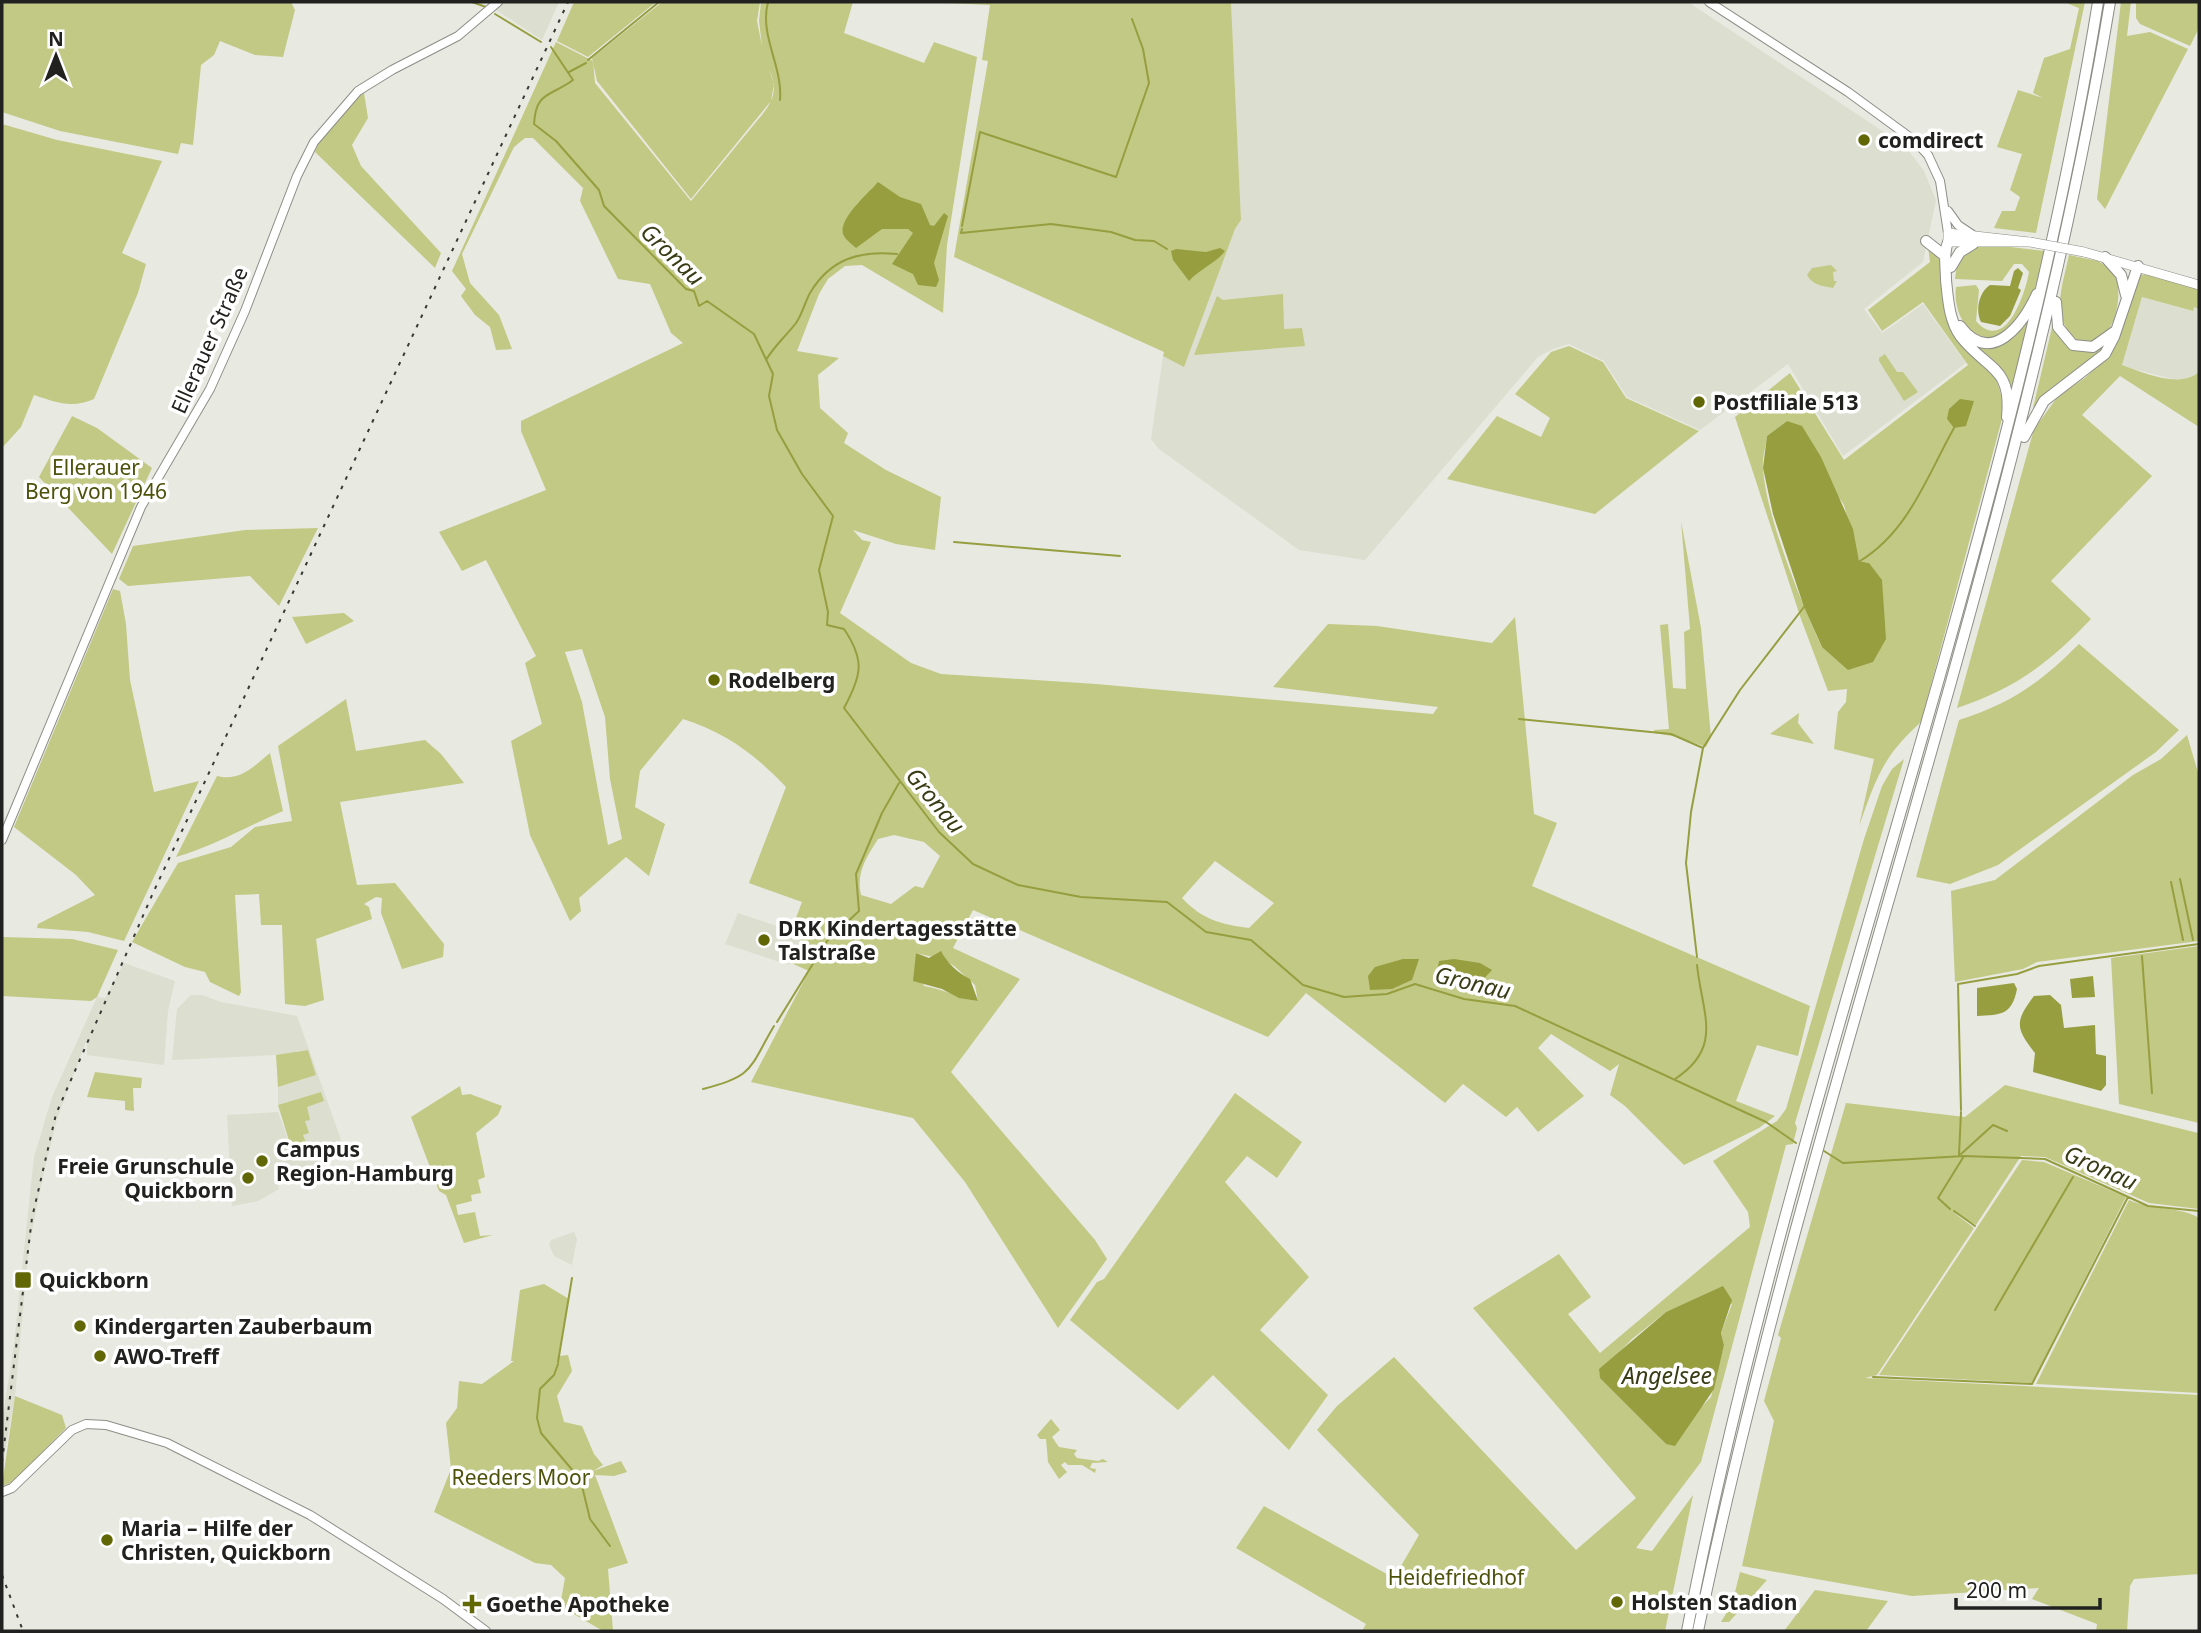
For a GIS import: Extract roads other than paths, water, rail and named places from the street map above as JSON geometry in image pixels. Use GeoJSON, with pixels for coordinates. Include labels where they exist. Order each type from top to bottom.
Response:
{"type":"FeatureCollection","features":[{"type":"Feature","properties":{"kind":"highway"},"geometry":{"type":"LineString","coordinates":[[1687,1631],[1730,1431],[1782,1232],[2004,449],[2048,270],[2079,116],[2098,2]]}},
{"type":"Feature","properties":{"kind":"highway"},"geometry":{"type":"LineString","coordinates":[[1698,1631],[1742,1433],[1794,1227],[2012,465],[2057,278],[2091,118],[2110,2]]}},
{"type":"Feature","properties":{"kind":"highway"},"geometry":{"type":"LineString","coordinates":[[1948,238],[1953,307],[1959,325],[1972,337],[1989,342],[2008,337],[2019,326],[2048,270]]}},
{"type":"Feature","properties":{"kind":"highway"},"geometry":{"type":"LineString","coordinates":[[1948,238],[1945,256],[1948,299],[1954,325],[1965,342],[1993,365],[2005,383],[2008,404],[2004,449]]}},
{"type":"Feature","properties":{"kind":"highway"},"geometry":{"type":"LineString","coordinates":[[1951,267],[1960,251],[1973,239]]}},
{"type":"Feature","properties":{"kind":"highway"},"geometry":{"type":"LineString","coordinates":[[1926,241],[1945,256]]}},
{"type":"Feature","properties":{"kind":"highway"},"geometry":{"type":"LineString","coordinates":[[2105,257],[2125,289]]}},
{"type":"Feature","properties":{"kind":"highway"},"geometry":{"type":"LineString","coordinates":[[2012,465],[2029,425],[2044,401],[2060,386],[2096,363],[2110,346],[2125,289],[2135,265]]}},
{"type":"Feature","properties":{"kind":"highway"},"geometry":{"type":"LineString","coordinates":[[2057,278],[2057,319],[2066,340],[2080,347],[2093,347],[2105,341],[2116,330]]}},
{"type":"Feature","properties":{"kind":"main road","name":"Ellerauer Straße"},"geometry":{"type":"LineString","coordinates":[[2,840],[141,508],[210,389],[242,320],[297,176],[314,142],[358,91],[458,36],[498,2]]}},
{"type":"Feature","properties":{"kind":"main road"},"geometry":{"type":"LineString","coordinates":[[1709,2],[1857,98],[1915,141],[1928,155],[1938,173],[1948,238],[2029,242],[2084,252],[2199,285]]}},
{"type":"Feature","properties":{"kind":"main road"},"geometry":{"type":"LineString","coordinates":[[1945,208],[1973,239]]}},
{"type":"Feature","properties":{"kind":"main road"},"geometry":{"type":"LineString","coordinates":[[2,1492],[12,1488],[72,1430],[86,1424],[106,1425],[167,1443],[310,1515],[443,1599],[486,1631]]}},
{"type":"Feature","properties":{"kind":"water"},"geometry":{"type":"Polygon","coordinates":[[[878,182],[900,197],[921,204],[930,225],[934,226],[944,213],[948,216],[934,263],[939,280],[936,287],[918,285],[913,274],[892,264],[913,233],[908,229],[882,229],[856,248],[844,236],[844,223],[849,215],[878,182]]]}},
{"type":"Feature","properties":{"kind":"water"},"geometry":{"type":"Polygon","coordinates":[[[1220,248],[1225,251],[1222,255],[1189,281],[1173,260],[1171,251],[1176,249],[1206,252],[1220,248]]]}},
{"type":"Feature","properties":{"kind":"water"},"geometry":{"type":"Polygon","coordinates":[[[2018,268],[2023,273],[2018,288],[2021,290],[2010,316],[2000,326],[1981,322],[1978,307],[1983,292],[1990,285],[2010,286],[2014,271],[2018,268]]]}},
{"type":"Feature","properties":{"kind":"water"},"geometry":{"type":"Polygon","coordinates":[[[1960,399],[1974,401],[1966,426],[1954,428],[1947,419],[1949,409],[1960,399]]]}},
{"type":"Feature","properties":{"kind":"water"},"geometry":{"type":"Polygon","coordinates":[[[1787,421],[1802,426],[1821,457],[1853,529],[1859,561],[1869,563],[1882,580],[1886,639],[1873,662],[1848,670],[1822,647],[1804,607],[1773,514],[1763,468],[1767,436],[1787,421]]]}},
{"type":"Feature","properties":{"kind":"water"},"geometry":{"type":"Polygon","coordinates":[[[941,951],[953,967],[970,979],[978,1001],[959,998],[942,989],[913,981],[916,953],[929,958],[941,951]]]}},
{"type":"Feature","properties":{"kind":"water"},"geometry":{"type":"Polygon","coordinates":[[[1403,959],[1419,959],[1412,980],[1392,989],[1370,990],[1368,976],[1375,967],[1403,959]]]}},
{"type":"Feature","properties":{"kind":"water"},"geometry":{"type":"Polygon","coordinates":[[[1454,959],[1480,963],[1492,970],[1476,987],[1454,985],[1437,971],[1439,961],[1454,959]]]}},
{"type":"Feature","properties":{"kind":"water"},"geometry":{"type":"Polygon","coordinates":[[[2093,976],[2095,997],[2072,998],[2070,979],[2093,976]]]}},
{"type":"Feature","properties":{"kind":"water"},"geometry":{"type":"Polygon","coordinates":[[[2014,983],[2017,989],[2015,998],[2008,1009],[1999,1014],[1977,1016],[1977,988],[2014,983]]]}},
{"type":"Feature","properties":{"kind":"water"},"geometry":{"type":"Polygon","coordinates":[[[2050,995],[2061,1005],[2064,1028],[2095,1025],[2096,1054],[2106,1056],[2106,1085],[2101,1091],[2033,1072],[2035,1053],[2021,1031],[2021,1019],[2034,996],[2050,995]]]}},
{"type":"Feature","properties":{"kind":"water","name":"Angelsee"},"geometry":{"type":"Polygon","coordinates":[[[1723,1286],[1732,1300],[1721,1333],[1724,1345],[1714,1389],[1675,1446],[1666,1444],[1600,1378],[1599,1369],[1666,1312],[1723,1286]]]}},
{"type":"Feature","properties":{"kind":"waterway","name":"Gronau"},"geometry":{"type":"LineString","coordinates":[[472,2],[486,7]]}},
{"type":"Feature","properties":{"kind":"waterway"},"geometry":{"type":"LineString","coordinates":[[588,60],[659,2]]}},
{"type":"Feature","properties":{"kind":"waterway"},"geometry":{"type":"LineString","coordinates":[[768,2],[767,27],[778,75],[780,100]]}},
{"type":"Feature","properties":{"kind":"waterway","name":"Gronau"},"geometry":{"type":"LineString","coordinates":[[495,14],[541,42]]}},
{"type":"Feature","properties":{"kind":"waterway"},"geometry":{"type":"LineString","coordinates":[[962,226],[980,132],[1116,177],[1149,83],[1143,49],[1132,19]]}},
{"type":"Feature","properties":{"kind":"waterway","name":"Gronau"},"geometry":{"type":"LineString","coordinates":[[551,47],[573,80],[541,100],[535,113],[534,124],[556,141],[599,190],[604,206],[686,289],[694,291],[699,306],[707,301],[754,334],[773,374],[769,396],[777,430],[802,474],[833,516],[819,570],[828,612],[827,625],[844,629],[855,650],[859,668],[855,686],[844,708],[939,832],[973,864],[1018,885],[1081,897],[1167,902],[1206,932],[1251,940],[1303,985],[1344,997],[1387,994],[1415,984],[1464,999],[1515,1006],[1766,1122],[1796,1143]]}},
{"type":"Feature","properties":{"kind":"waterway"},"geometry":{"type":"LineString","coordinates":[[569,72],[586,63]]}},
{"type":"Feature","properties":{"kind":"waterway"},"geometry":{"type":"LineString","coordinates":[[962,229],[961,233],[1051,224],[1111,232],[1135,240],[1154,241],[1167,249]]}},
{"type":"Feature","properties":{"kind":"waterway"},"geometry":{"type":"LineString","coordinates":[[766,360],[796,323],[810,293],[827,272],[847,259],[858,256],[897,254]]}},
{"type":"Feature","properties":{"kind":"waterway"},"geometry":{"type":"LineString","coordinates":[[1860,561],[1877,549],[1904,518],[1954,428]]}},
{"type":"Feature","properties":{"kind":"waterway"},"geometry":{"type":"LineString","coordinates":[[954,542],[1120,556]]}},
{"type":"Feature","properties":{"kind":"waterway"},"geometry":{"type":"LineString","coordinates":[[1697,957],[1686,863],[1691,812],[1703,748],[1740,690],[1804,607]]}},
{"type":"Feature","properties":{"kind":"waterway"},"geometry":{"type":"LineString","coordinates":[[1519,719],[1671,734],[1703,748]]}},
{"type":"Feature","properties":{"kind":"waterway"},"geometry":{"type":"LineString","coordinates":[[777,1022],[827,941],[859,911],[856,874],[882,813],[899,783]]}},
{"type":"Feature","properties":{"kind":"waterway"},"geometry":{"type":"LineString","coordinates":[[2180,879],[2193,940]]}},
{"type":"Feature","properties":{"kind":"waterway"},"geometry":{"type":"LineString","coordinates":[[2171,882],[2183,940]]}},
{"type":"Feature","properties":{"kind":"waterway"},"geometry":{"type":"LineString","coordinates":[[1961,1110],[1958,984],[2017,974],[2039,966],[2199,944]]}},
{"type":"Feature","properties":{"kind":"waterway"},"geometry":{"type":"LineString","coordinates":[[2142,956],[2152,1093]]}},
{"type":"Feature","properties":{"kind":"waterway"},"geometry":{"type":"LineString","coordinates":[[1675,1079],[1700,1055],[1705,1042],[1705,1014],[1697,965]]}},
{"type":"Feature","properties":{"kind":"waterway"},"geometry":{"type":"LineString","coordinates":[[703,1089],[733,1080],[749,1068],[774,1026]]}},
{"type":"Feature","properties":{"kind":"waterway"},"geometry":{"type":"LineString","coordinates":[[1959,1155],[1961,1112]]}},
{"type":"Feature","properties":{"kind":"waterway"},"geometry":{"type":"LineString","coordinates":[[1961,1154],[1993,1125],[2007,1131]]}},
{"type":"Feature","properties":{"kind":"waterway","name":"Gronau"},"geometry":{"type":"LineString","coordinates":[[1824,1151],[1843,1163],[1964,1156],[2045,1159],[2148,1206],[2199,1211]]}},
{"type":"Feature","properties":{"kind":"waterway"},"geometry":{"type":"LineString","coordinates":[[1950,1209],[1938,1198],[1964,1156]]}},
{"type":"Feature","properties":{"kind":"waterway"},"geometry":{"type":"LineString","coordinates":[[1995,1310],[2073,1177]]}},
{"type":"Feature","properties":{"kind":"waterway"},"geometry":{"type":"LineString","coordinates":[[1873,1377],[2032,1384],[2128,1197]]}},
{"type":"Feature","properties":{"kind":"waterway"},"geometry":{"type":"LineString","coordinates":[[1954,1211],[1975,1226]]}},
{"type":"Feature","properties":{"kind":"waterway"},"geometry":{"type":"LineString","coordinates":[[558,1362],[572,1278]]}},
{"type":"Feature","properties":{"kind":"waterway"},"geometry":{"type":"LineString","coordinates":[[558,1364],[554,1375],[540,1389],[537,1418],[541,1433],[574,1472],[582,1486],[590,1519],[610,1546]]}},
{"type":"Feature","properties":{"kind":"railway"},"geometry":{"type":"LineString","coordinates":[[2,1462],[32,1218],[56,1114],[153,893],[568,2]]}},
{"type":"Feature","properties":{"kind":"railway"},"geometry":{"type":"LineString","coordinates":[[2,1575],[23,1631]]}},
{"type":"Feature","properties":{"kind":"place","name":"comdirect"},"geometry":{"type":"Point","coordinates":[1864,140]}},
{"type":"Feature","properties":{"kind":"place","name":"Postfiliale 513"},"geometry":{"type":"Point","coordinates":[1699,402]}},
{"type":"Feature","properties":{"kind":"place","name":"Rodelberg"},"geometry":{"type":"Point","coordinates":[714,680]}},
{"type":"Feature","properties":{"kind":"place","name":"DRK Kindertagesstätte Talstraße"},"geometry":{"type":"Point","coordinates":[764,940]}},
{"type":"Feature","properties":{"kind":"place","name":"Campus Region-Hamburg"},"geometry":{"type":"Point","coordinates":[262,1161]}},
{"type":"Feature","properties":{"kind":"place","name":"Freie Grunschule Quickborn"},"geometry":{"type":"Point","coordinates":[248,1178]}},
{"type":"Feature","properties":{"kind":"place","name":"Quickborn"},"geometry":{"type":"Point","coordinates":[23,1280]}},
{"type":"Feature","properties":{"kind":"place","name":"Kindergarten Zauberbaum"},"geometry":{"type":"Point","coordinates":[80,1326]}},
{"type":"Feature","properties":{"kind":"place","name":"AWO-Treff"},"geometry":{"type":"Point","coordinates":[100,1356]}},
{"type":"Feature","properties":{"kind":"place","name":"Maria – Hilfe der Christen, Quickborn"},"geometry":{"type":"Point","coordinates":[107,1540]}},
{"type":"Feature","properties":{"kind":"place","name":"Holsten Stadion"},"geometry":{"type":"Point","coordinates":[1617,1602]}},
{"type":"Feature","properties":{"kind":"place","name":"Goethe Apotheke"},"geometry":{"type":"Point","coordinates":[472,1604]}},
{"type":"Feature","properties":{"kind":"park label","name":"Ellerauer Berg von 1946"},"geometry":{"type":"Point","coordinates":[96,479]}},
{"type":"Feature","properties":{"kind":"park label","name":"Reeders Moor"},"geometry":{"type":"Point","coordinates":[521,1477]}},
{"type":"Feature","properties":{"kind":"park label","name":"Heidefriedhof"},"geometry":{"type":"Point","coordinates":[1456,1577]}}]}
